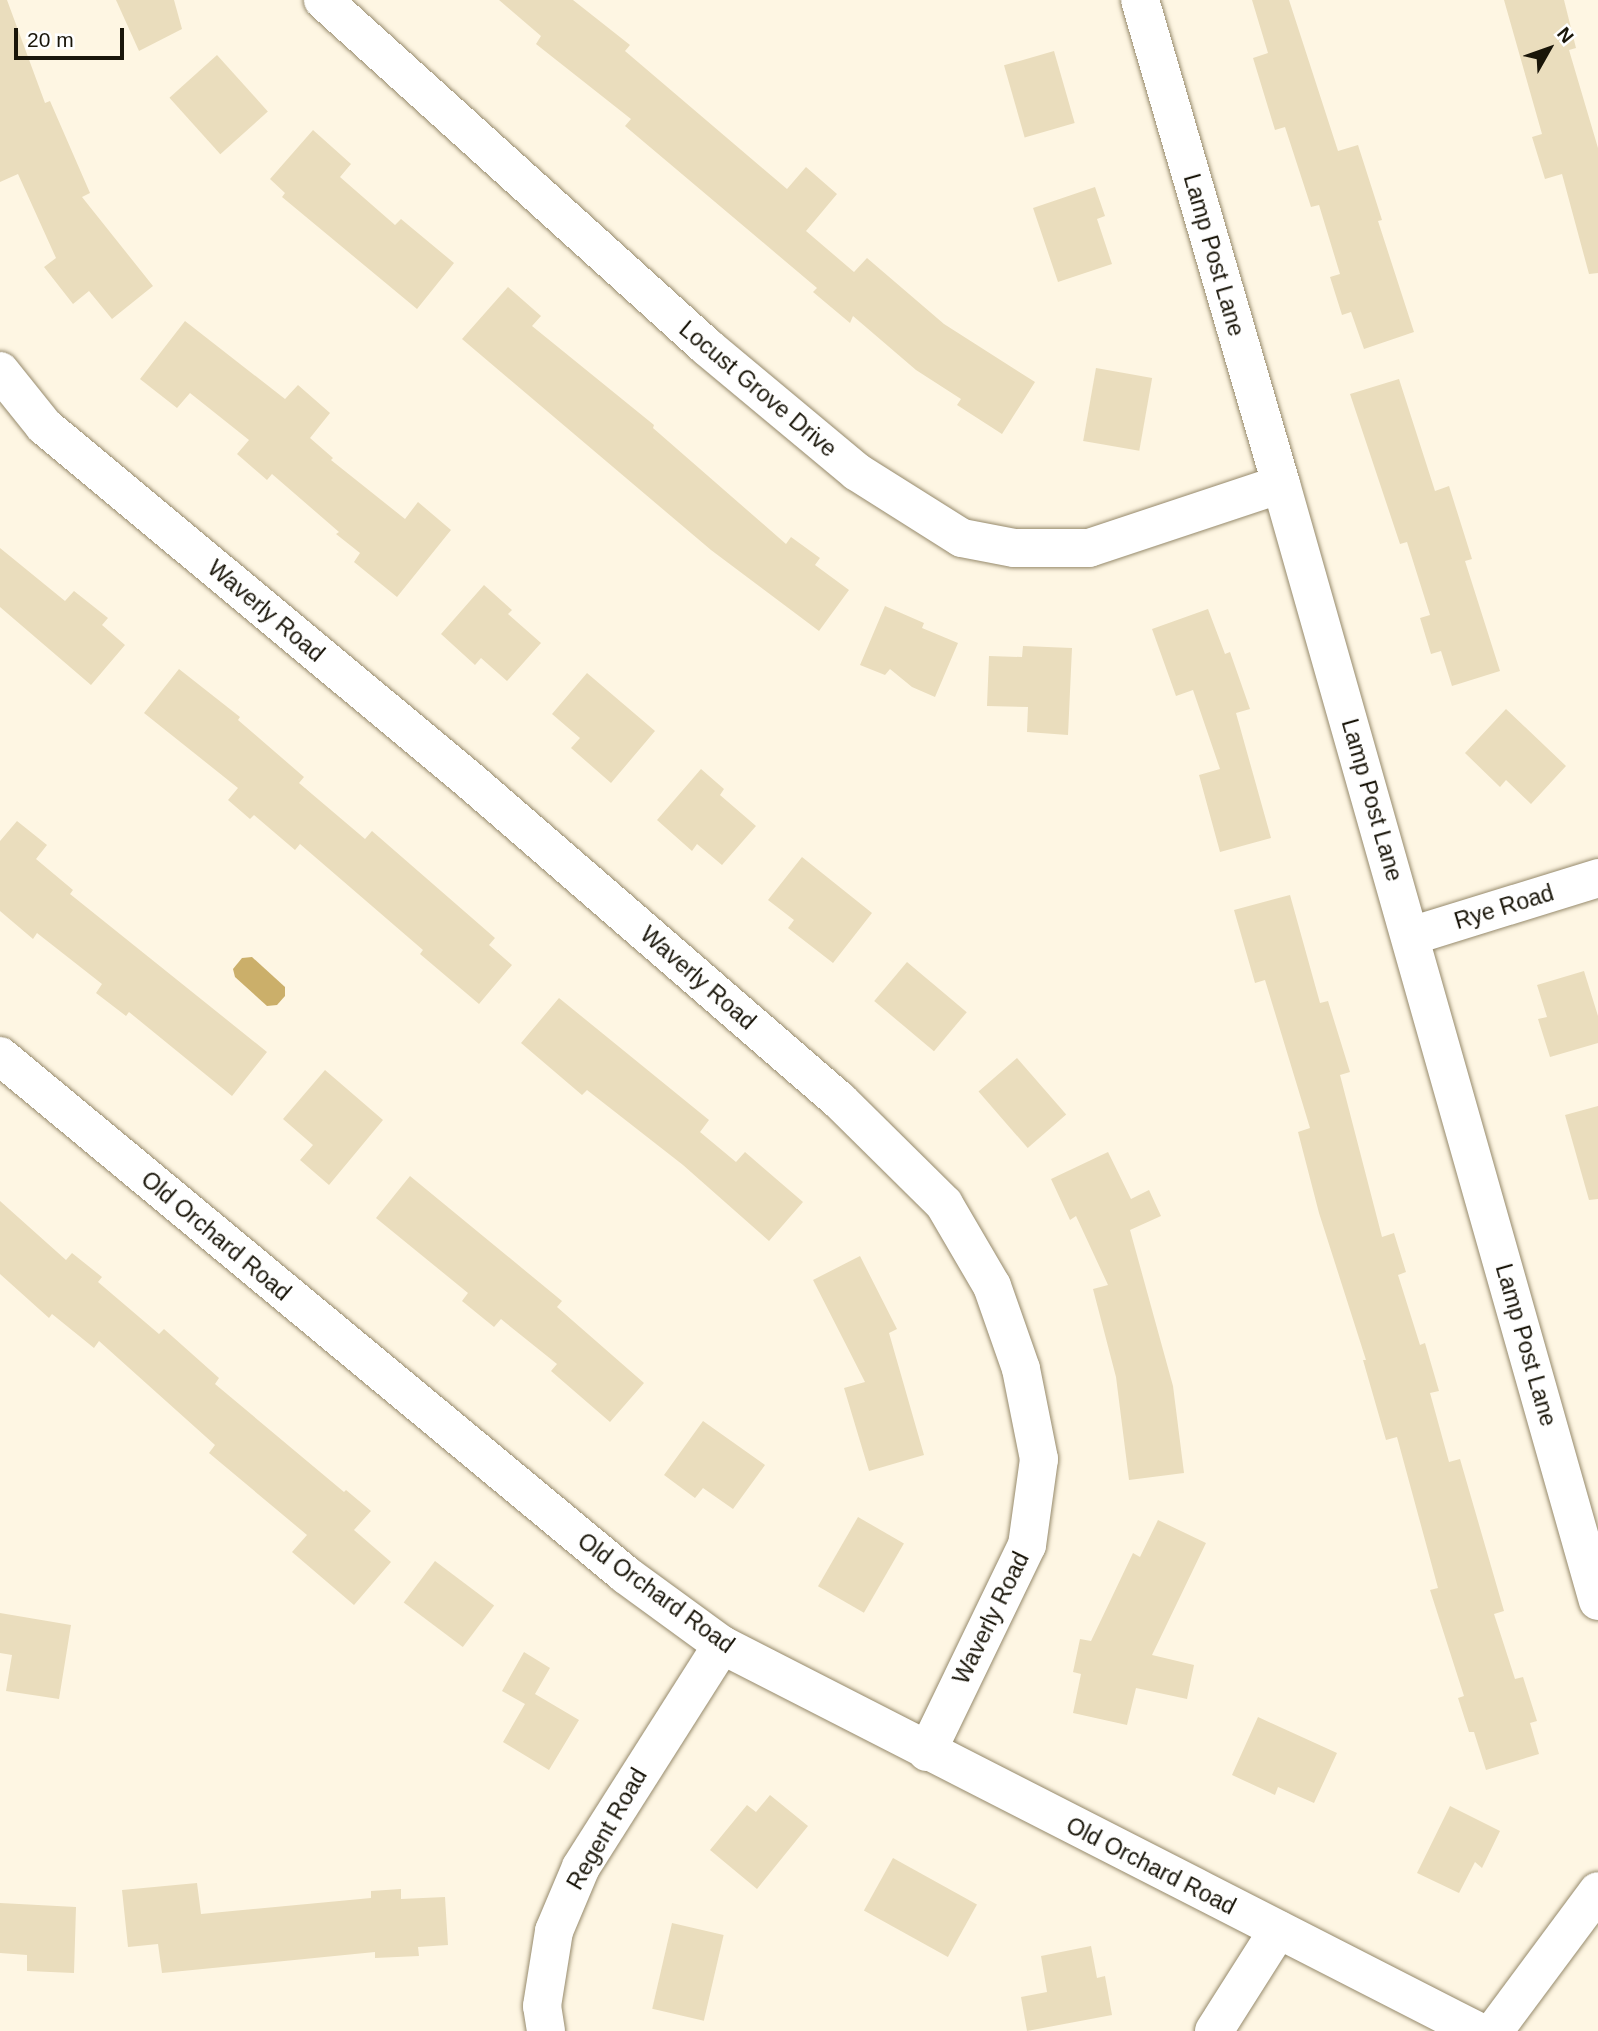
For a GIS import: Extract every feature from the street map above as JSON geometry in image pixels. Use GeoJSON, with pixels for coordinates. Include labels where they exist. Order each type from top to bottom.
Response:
{"type":"FeatureCollection","features":[{"type":"Feature","properties":{"kind":"street","name":"Locust Grove Drive"},"geometry":{"type":"LineString","coordinates":[[323,0],[707,347],[857,472],[962,538],[1014,548],[1089,548],[1281,484]]}},
{"type":"Feature","properties":{"kind":"street","name":"Lamp Post Lane"},"geometry":{"type":"LineString","coordinates":[[1140,0],[1281,484],[1598,1601]]}},
{"type":"Feature","properties":{"kind":"street","name":"Waverly Road"},"geometry":{"type":"LineString","coordinates":[[0,371],[44,426],[467,778],[840,1101],[944,1204],[992,1286],[1021,1369],[1039,1459],[1027,1545],[926,1752]]}},
{"type":"Feature","properties":{"kind":"street","name":"Rye Road"},"geometry":{"type":"LineString","coordinates":[[1410,936],[1598,878]]}},
{"type":"Feature","properties":{"kind":"street","name":"Old Orchard Road"},"geometry":{"type":"LineString","coordinates":[[0,1056],[626,1575],[722,1645],[926,1752],[1477,2031]]}},
{"type":"Feature","properties":{"kind":"street","name":"Regent Road"},"geometry":{"type":"LineString","coordinates":[[546,2031],[542,2006],[554,1931],[581,1867],[722,1645]]}},
{"type":"Feature","properties":{"kind":"street"},"geometry":{"type":"LineString","coordinates":[[1494,2031],[1598,1891]]}},
{"type":"Feature","properties":{"kind":"street"},"geometry":{"type":"LineString","coordinates":[[1214,2031],[1278,1930]]}},
{"type":"Feature","properties":{"kind":"shaded area"},"geometry":{"type":"Polygon","coordinates":[[[252,957],[285,987],[285,996],[277,1005],[267,1006],[235,977],[233,969],[242,958],[252,957]]]}},
{"type":"Feature","properties":{"kind":"building"},"geometry":{"type":"Polygon","coordinates":[[[0,0],[7,0],[45,103],[50,101],[90,193],[82,197],[153,286],[112,319],[89,291],[73,304],[44,267],[56,258],[18,174],[0,182],[0,0]]]}},
{"type":"Feature","properties":{"kind":"building"},"geometry":{"type":"Polygon","coordinates":[[[116,0],[174,0],[182,29],[139,51],[116,0]]]}},
{"type":"Feature","properties":{"kind":"building"},"geometry":{"type":"Polygon","coordinates":[[[499,0],[573,0],[630,45],[625,51],[787,189],[806,167],[837,194],[806,231],[854,272],[867,258],[944,324],[1035,382],[1002,434],[957,405],[961,399],[916,370],[853,316],[850,323],[813,292],[817,288],[625,126],[631,119],[536,44],[541,36],[499,0]]]}},
{"type":"Feature","properties":{"kind":"building"},"geometry":{"type":"Polygon","coordinates":[[[1252,0],[1289,0],[1338,151],[1358,145],[1382,220],[1378,221],[1414,332],[1364,349],[1351,312],[1342,315],[1330,277],[1340,274],[1319,205],[1311,207],[1285,127],[1275,130],[1253,58],[1268,53],[1252,0]]]}},
{"type":"Feature","properties":{"kind":"building"},"geometry":{"type":"Polygon","coordinates":[[[1504,0],[1564,0],[1576,48],[1569,50],[1598,148],[1598,273],[1589,274],[1562,174],[1545,179],[1532,137],[1542,134],[1504,0]]]}},
{"type":"Feature","properties":{"kind":"building"},"geometry":{"type":"Polygon","coordinates":[[[1054,51],[1075,123],[1025,137],[1004,65],[1054,51]]]}},
{"type":"Feature","properties":{"kind":"building"},"geometry":{"type":"Polygon","coordinates":[[[217,55],[268,111],[220,154],[169,98],[217,55]]]}},
{"type":"Feature","properties":{"kind":"building"},"geometry":{"type":"Polygon","coordinates":[[[313,130],[351,164],[340,177],[395,225],[401,219],[454,263],[417,309],[282,197],[285,193],[270,179],[313,130]]]}},
{"type":"Feature","properties":{"kind":"building"},"geometry":{"type":"Polygon","coordinates":[[[1095,187],[1105,216],[1097,219],[1112,264],[1058,282],[1033,208],[1095,187]]]}},
{"type":"Feature","properties":{"kind":"building"},"geometry":{"type":"Polygon","coordinates":[[[508,287],[541,316],[532,326],[654,425],[653,428],[786,544],[791,537],[820,558],[815,565],[849,590],[819,631],[711,550],[462,339],[508,287]]]}},
{"type":"Feature","properties":{"kind":"building"},"geometry":{"type":"Polygon","coordinates":[[[185,321],[285,399],[298,385],[330,413],[310,438],[333,458],[331,460],[405,519],[418,502],[451,530],[397,597],[354,562],[360,553],[336,534],[339,532],[272,474],[267,480],[237,454],[249,440],[190,393],[177,408],[140,379],[185,321]]]}},
{"type":"Feature","properties":{"kind":"building"},"geometry":{"type":"Polygon","coordinates":[[[1096,368],[1152,378],[1139,451],[1083,441],[1096,368]]]}},
{"type":"Feature","properties":{"kind":"building"},"geometry":{"type":"Polygon","coordinates":[[[1399,379],[1435,491],[1449,486],[1472,559],[1465,561],[1500,671],[1452,686],[1441,651],[1431,654],[1420,618],[1430,615],[1407,542],[1400,544],[1350,394],[1399,379]]]}},
{"type":"Feature","properties":{"kind":"building"},"geometry":{"type":"Polygon","coordinates":[[[0,548],[65,601],[74,591],[108,618],[102,625],[125,645],[91,685],[0,607],[0,548]]]}},
{"type":"Feature","properties":{"kind":"building"},"geometry":{"type":"Polygon","coordinates":[[[484,585],[512,610],[508,614],[541,643],[507,681],[481,658],[475,665],[441,634],[484,585]]]}},
{"type":"Feature","properties":{"kind":"building"},"geometry":{"type":"Polygon","coordinates":[[[885,606],[924,623],[922,628],[958,643],[935,697],[912,687],[890,669],[885,675],[860,665],[885,606]]]}},
{"type":"Feature","properties":{"kind":"building"},"geometry":{"type":"Polygon","coordinates":[[[1208,609],[1225,654],[1230,652],[1250,709],[1236,713],[1271,838],[1220,852],[1199,775],[1220,769],[1193,690],[1176,696],[1152,629],[1208,609]]]}},
{"type":"Feature","properties":{"kind":"building"},"geometry":{"type":"Polygon","coordinates":[[[1023,646],[1072,648],[1068,735],[1027,732],[1028,707],[987,706],[989,656],[1022,657],[1023,646]]]}},
{"type":"Feature","properties":{"kind":"building"},"geometry":{"type":"Polygon","coordinates":[[[179,669],[240,717],[238,720],[304,777],[299,783],[365,839],[372,831],[495,938],[489,945],[512,965],[479,1004],[420,954],[423,950],[300,844],[295,850],[254,815],[250,819],[228,800],[238,788],[144,713],[179,669]]]}},
{"type":"Feature","properties":{"kind":"building"},"geometry":{"type":"Polygon","coordinates":[[[587,673],[655,731],[611,783],[571,748],[580,738],[552,714],[587,673]]]}},
{"type":"Feature","properties":{"kind":"building"},"geometry":{"type":"Polygon","coordinates":[[[1506,709],[1566,766],[1531,804],[1506,780],[1500,787],[1465,753],[1506,709]]]}},
{"type":"Feature","properties":{"kind":"building"},"geometry":{"type":"Polygon","coordinates":[[[701,769],[724,789],[720,795],[756,826],[722,865],[697,844],[692,851],[657,820],[701,769]]]}},
{"type":"Feature","properties":{"kind":"building"},"geometry":{"type":"Polygon","coordinates":[[[17,821],[47,845],[36,859],[73,890],[70,894],[267,1052],[232,1096],[129,1012],[126,1016],[96,993],[102,984],[37,933],[33,939],[0,911],[0,841],[17,821]]]}},
{"type":"Feature","properties":{"kind":"building"},"geometry":{"type":"Polygon","coordinates":[[[802,857],[872,913],[833,963],[788,928],[794,920],[768,900],[802,857]]]}},
{"type":"Feature","properties":{"kind":"building"},"geometry":{"type":"Polygon","coordinates":[[[1290,895],[1320,1003],[1328,1001],[1350,1072],[1340,1075],[1382,1237],[1394,1233],[1406,1272],[1398,1275],[1420,1345],[1425,1343],[1439,1391],[1430,1393],[1449,1462],[1460,1459],[1504,1611],[1494,1614],[1515,1679],[1523,1677],[1537,1721],[1530,1723],[1539,1754],[1486,1770],[1474,1732],[1469,1732],[1458,1698],[1464,1696],[1430,1590],[1438,1588],[1397,1437],[1386,1440],[1363,1360],[1366,1360],[1319,1213],[1298,1132],[1310,1128],[1265,980],[1255,983],[1234,910],[1290,895]]]}},
{"type":"Feature","properties":{"kind":"building"},"geometry":{"type":"Polygon","coordinates":[[[907,962],[967,1012],[934,1051],[874,1001],[907,962]]]}},
{"type":"Feature","properties":{"kind":"building"},"geometry":{"type":"Polygon","coordinates":[[[1584,971],[1598,1016],[1598,1043],[1550,1057],[1538,1019],[1547,1017],[1537,985],[1584,971]]]}},
{"type":"Feature","properties":{"kind":"building"},"geometry":{"type":"Polygon","coordinates":[[[559,998],[709,1120],[700,1132],[736,1162],[745,1152],[803,1202],[769,1241],[683,1165],[587,1090],[582,1095],[521,1043],[559,998]]]}},
{"type":"Feature","properties":{"kind":"building"},"geometry":{"type":"Polygon","coordinates":[[[1017,1058],[1066,1115],[1028,1148],[979,1091],[1017,1058]]]}},
{"type":"Feature","properties":{"kind":"building"},"geometry":{"type":"Polygon","coordinates":[[[325,1070],[383,1120],[329,1185],[300,1160],[313,1145],[283,1119],[325,1070]]]}},
{"type":"Feature","properties":{"kind":"building"},"geometry":{"type":"Polygon","coordinates":[[[1598,1106],[1598,1199],[1589,1200],[1565,1115],[1598,1106]]]}},
{"type":"Feature","properties":{"kind":"building"},"geometry":{"type":"Polygon","coordinates":[[[1108,1152],[1131,1199],[1149,1190],[1161,1216],[1130,1230],[1173,1386],[1184,1473],[1129,1480],[1116,1377],[1093,1289],[1108,1285],[1076,1216],[1070,1220],[1051,1179],[1108,1152]]]}},
{"type":"Feature","properties":{"kind":"building"},"geometry":{"type":"Polygon","coordinates":[[[410,1176],[562,1301],[557,1307],[644,1383],[610,1422],[551,1371],[557,1364],[501,1319],[494,1327],[462,1301],[468,1293],[376,1218],[410,1176]]]}},
{"type":"Feature","properties":{"kind":"building"},"geometry":{"type":"Polygon","coordinates":[[[0,1201],[66,1260],[72,1253],[102,1277],[98,1282],[159,1334],[164,1329],[219,1378],[215,1384],[344,1492],[346,1490],[371,1511],[354,1530],[391,1562],[354,1605],[292,1552],[307,1535],[209,1453],[215,1445],[99,1341],[94,1348],[52,1314],[49,1318],[0,1274],[0,1201]]]}},
{"type":"Feature","properties":{"kind":"building"},"geometry":{"type":"Polygon","coordinates":[[[860,1256],[897,1329],[889,1333],[924,1455],[869,1471],[844,1388],[865,1382],[813,1280],[860,1256]]]}},
{"type":"Feature","properties":{"kind":"building"},"geometry":{"type":"Polygon","coordinates":[[[703,1421],[765,1465],[733,1509],[703,1488],[695,1498],[664,1475],[703,1421]]]}},
{"type":"Feature","properties":{"kind":"building"},"geometry":{"type":"Polygon","coordinates":[[[858,1517],[904,1544],[864,1613],[818,1586],[858,1517]]]}},
{"type":"Feature","properties":{"kind":"building"},"geometry":{"type":"Polygon","coordinates":[[[1158,1520],[1206,1543],[1152,1655],[1194,1665],[1187,1699],[1136,1688],[1127,1725],[1073,1713],[1081,1674],[1073,1672],[1080,1639],[1091,1641],[1133,1553],[1140,1557],[1158,1520]]]}},
{"type":"Feature","properties":{"kind":"building"},"geometry":{"type":"Polygon","coordinates":[[[435,1561],[494,1606],[463,1647],[404,1603],[435,1561]]]}},
{"type":"Feature","properties":{"kind":"building"},"geometry":{"type":"Polygon","coordinates":[[[0,1613],[71,1625],[59,1699],[6,1691],[12,1655],[0,1653],[0,1613]]]}},
{"type":"Feature","properties":{"kind":"building"},"geometry":{"type":"Polygon","coordinates":[[[524,1652],[550,1668],[535,1694],[579,1720],[549,1770],[503,1742],[525,1704],[502,1691],[524,1652]]]}},
{"type":"Feature","properties":{"kind":"building"},"geometry":{"type":"Polygon","coordinates":[[[1258,1717],[1337,1753],[1314,1803],[1278,1787],[1275,1795],[1232,1775],[1258,1717]]]}},
{"type":"Feature","properties":{"kind":"building"},"geometry":{"type":"Polygon","coordinates":[[[770,1795],[808,1826],[757,1889],[710,1850],[747,1805],[756,1812],[770,1795]]]}},
{"type":"Feature","properties":{"kind":"building"},"geometry":{"type":"Polygon","coordinates":[[[1450,1806],[1500,1831],[1482,1868],[1475,1862],[1459,1893],[1417,1873],[1450,1806]]]}},
{"type":"Feature","properties":{"kind":"building"},"geometry":{"type":"Polygon","coordinates":[[[893,1858],[977,1905],[948,1957],[864,1910],[893,1858]]]}},
{"type":"Feature","properties":{"kind":"building"},"geometry":{"type":"Polygon","coordinates":[[[197,1883],[201,1914],[371,1898],[371,1891],[401,1889],[401,1899],[445,1897],[448,1945],[418,1947],[419,1956],[375,1958],[375,1952],[162,1973],[158,1944],[128,1947],[122,1890],[197,1883]]]}},
{"type":"Feature","properties":{"kind":"building"},"geometry":{"type":"Polygon","coordinates":[[[0,1903],[76,1907],[74,1973],[27,1971],[27,1955],[0,1953],[0,1903]]]}},
{"type":"Feature","properties":{"kind":"building"},"geometry":{"type":"Polygon","coordinates":[[[672,1923],[724,1935],[704,2021],[652,2009],[672,1923]]]}},
{"type":"Feature","properties":{"kind":"building"},"geometry":{"type":"Polygon","coordinates":[[[1091,1946],[1097,1978],[1105,1976],[1112,2015],[1027,2031],[1021,1997],[1047,1992],[1041,1956],[1091,1946]]]}}]}
